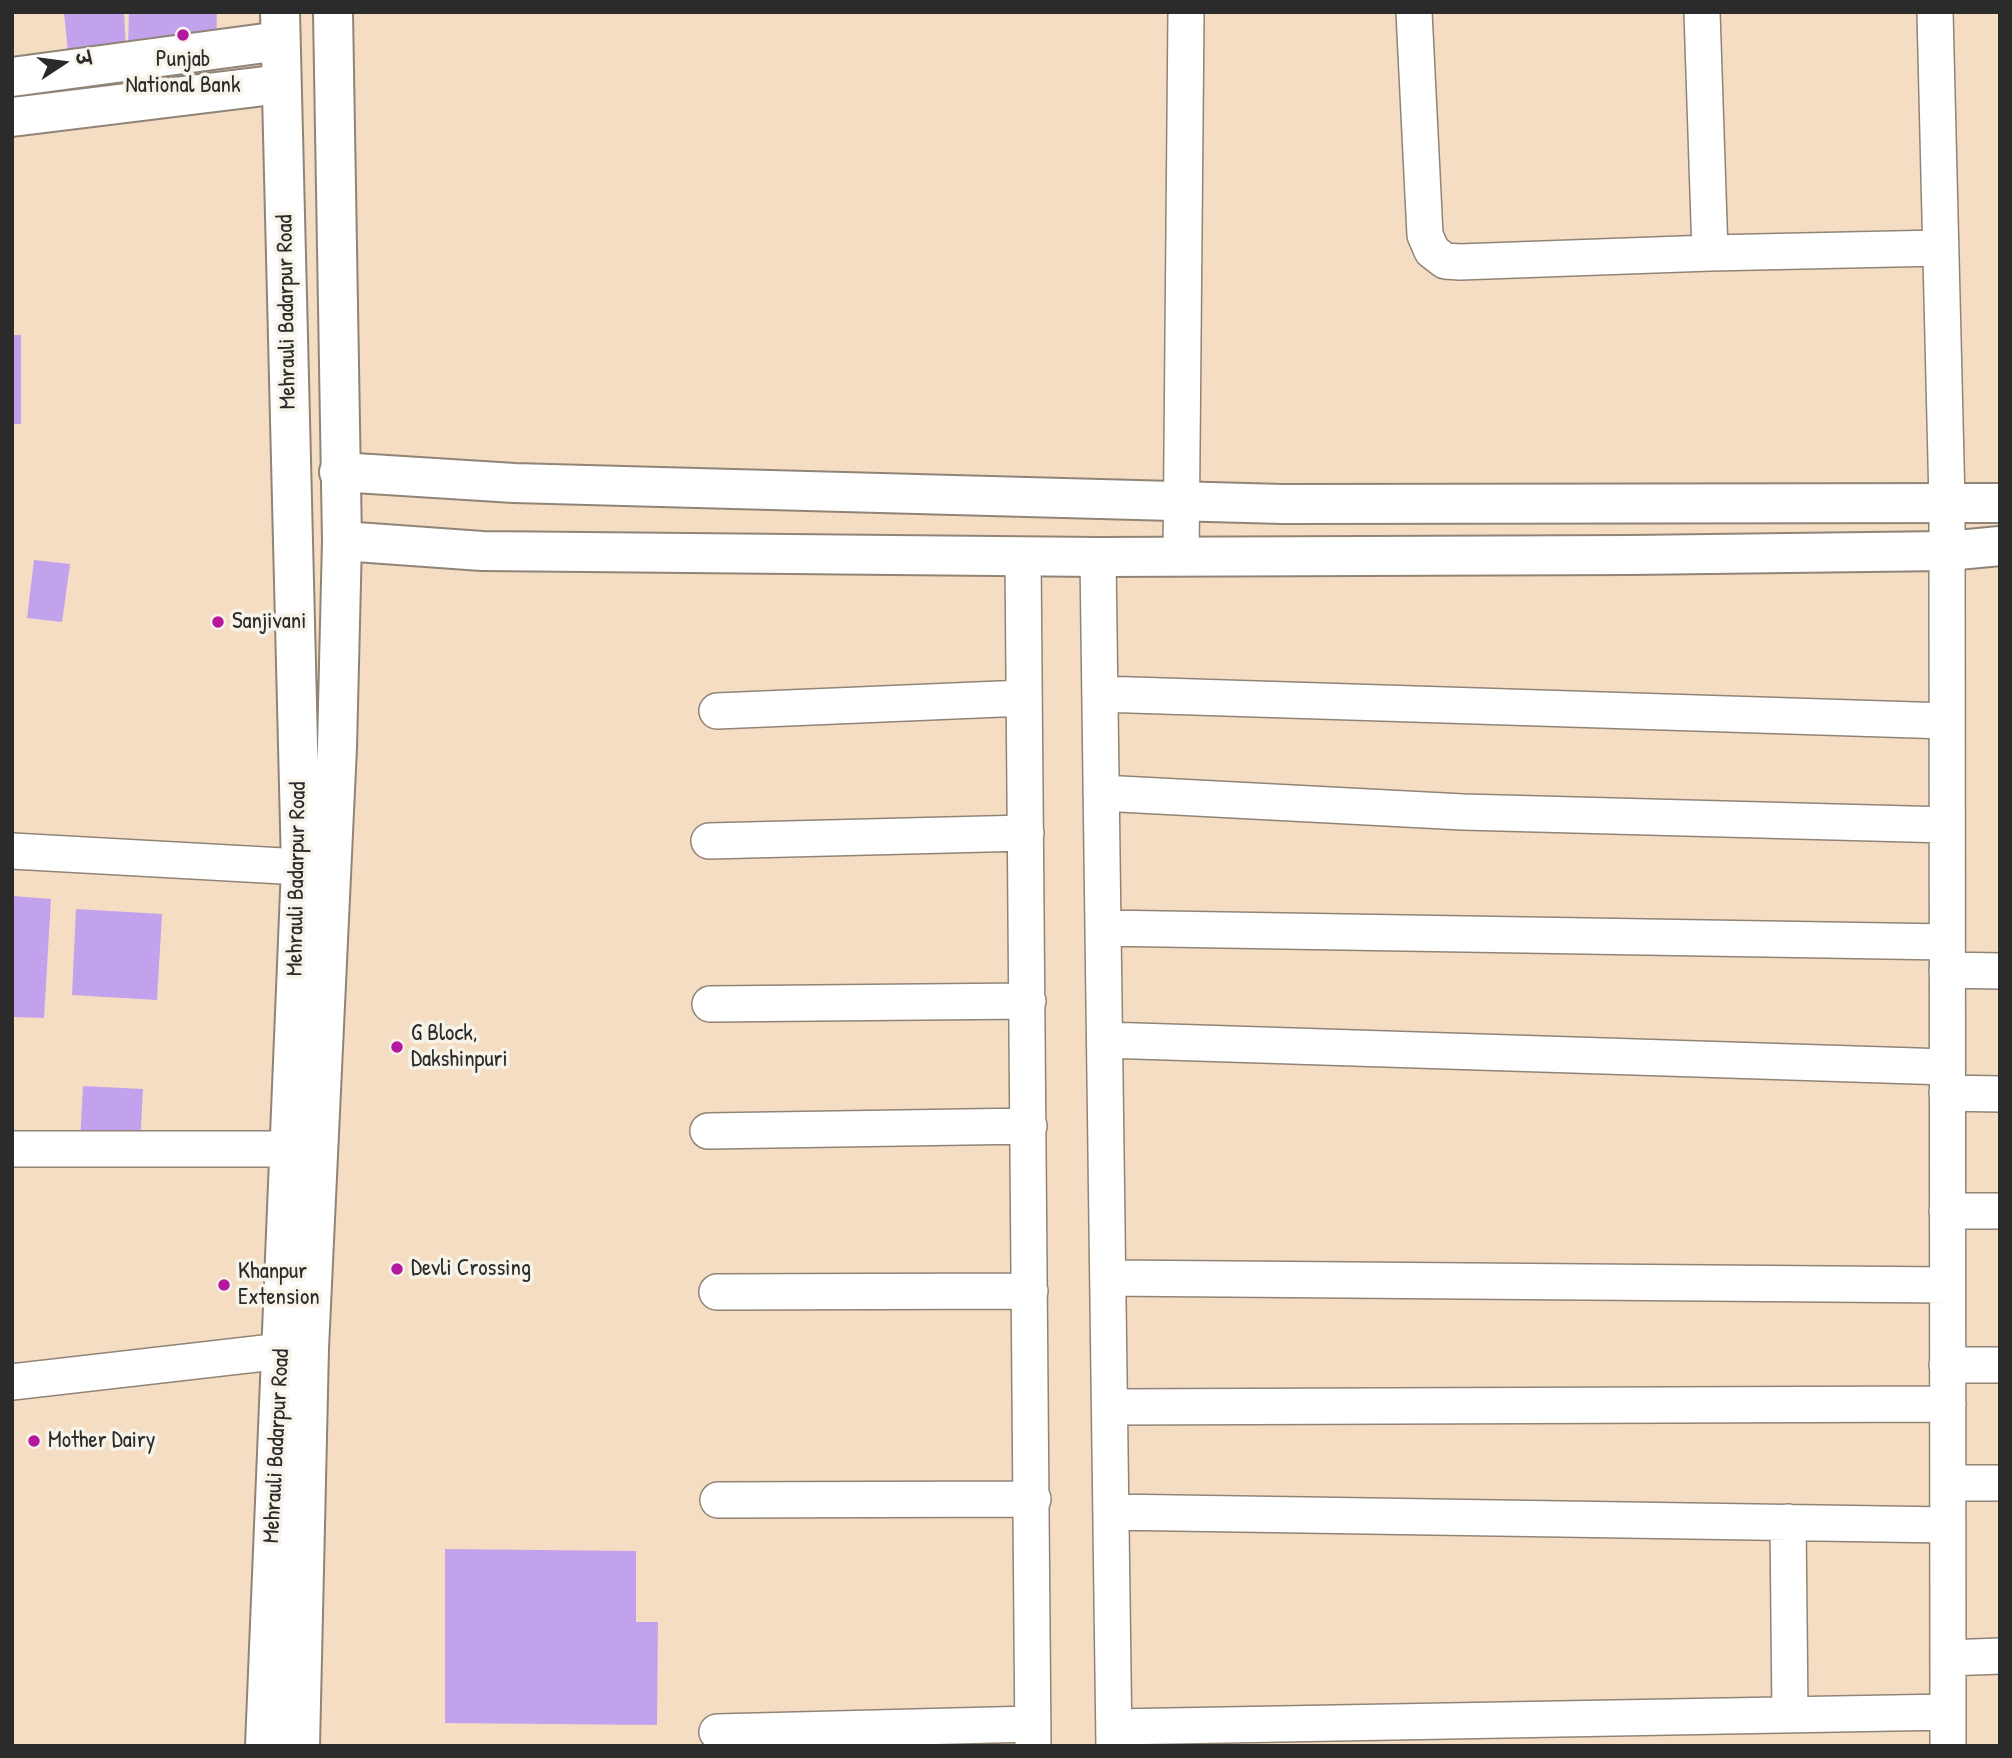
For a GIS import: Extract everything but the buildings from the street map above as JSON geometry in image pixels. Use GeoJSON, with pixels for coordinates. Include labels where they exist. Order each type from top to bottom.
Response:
{"type":"FeatureCollection","features":[{"type":"Feature","properties":{"kind":"street","name":"Mehrauli Badarpur Road"},"geometry":{"type":"LineString","coordinates":[[265,1746],[337,747],[342,541],[333,12]]}},
{"type":"Feature","properties":{"kind":"street"},"geometry":{"type":"LineString","coordinates":[[1181,557],[1186,12]]}},
{"type":"Feature","properties":{"kind":"street"},"geometry":{"type":"LineString","coordinates":[[1414,12],[1424,235],[1432,251],[1445,261],[1940,248]]}},
{"type":"Feature","properties":{"kind":"street"},"geometry":{"type":"LineString","coordinates":[[1702,12],[1710,254]]}},
{"type":"Feature","properties":{"kind":"street"},"geometry":{"type":"LineString","coordinates":[[1098,557],[1114,1737],[1790,1715],[1948,1729],[1947,502],[1935,12]]}},
{"type":"Feature","properties":{"kind":"street","name":"Mehrauli Badarpur Road"},"geometry":{"type":"LineString","coordinates":[[281,26],[301,867],[290,1149],[300,1746]]}},
{"type":"Feature","properties":{"kind":"street"},"geometry":{"type":"LineString","coordinates":[[12,77],[281,26]]}},
{"type":"Feature","properties":{"kind":"street"},"geometry":{"type":"LineString","coordinates":[[12,117],[281,84]]}},
{"type":"Feature","properties":{"kind":"street"},"geometry":{"type":"LineString","coordinates":[[339,472],[528,484],[1180,502],[2000,503]]}},
{"type":"Feature","properties":{"kind":"street"},"geometry":{"type":"LineString","coordinates":[[342,541],[482,551],[1098,557],[1947,551],[2000,547]]}},
{"type":"Feature","properties":{"kind":"street"},"geometry":{"type":"LineString","coordinates":[[717,1732],[1033,1735],[1023,556]]}},
{"type":"Feature","properties":{"kind":"street"},"geometry":{"type":"LineString","coordinates":[[1100,694],[1947,721]]}},
{"type":"Feature","properties":{"kind":"street"},"geometry":{"type":"LineString","coordinates":[[718,711],[1024,698]]}},
{"type":"Feature","properties":{"kind":"street"},"geometry":{"type":"LineString","coordinates":[[1101,793],[1463,811],[1947,825]]}},
{"type":"Feature","properties":{"kind":"street"},"geometry":{"type":"LineString","coordinates":[[709,841],[1026,833]]}},
{"type":"Feature","properties":{"kind":"street"},"geometry":{"type":"LineString","coordinates":[[12,851],[301,867]]}},
{"type":"Feature","properties":{"kind":"street"},"geometry":{"type":"LineString","coordinates":[[1103,928],[1947,956],[2000,971]]}},
{"type":"Feature","properties":{"kind":"street"},"geometry":{"type":"LineString","coordinates":[[710,1004],[1028,1001]]}},
{"type":"Feature","properties":{"kind":"street"},"geometry":{"type":"LineString","coordinates":[[1105,1040],[1947,1080],[2000,1094]]}},
{"type":"Feature","properties":{"kind":"street"},"geometry":{"type":"LineString","coordinates":[[708,1131],[1029,1126]]}},
{"type":"Feature","properties":{"kind":"street"},"geometry":{"type":"LineString","coordinates":[[12,1149],[290,1149]]}},
{"type":"Feature","properties":{"kind":"street"},"geometry":{"type":"LineString","coordinates":[[1947,1211],[2000,1211]]}},
{"type":"Feature","properties":{"kind":"street"},"geometry":{"type":"LineString","coordinates":[[1108,1278],[1947,1285]]}},
{"type":"Feature","properties":{"kind":"street"},"geometry":{"type":"LineString","coordinates":[[717,1292],[1030,1291]]}},
{"type":"Feature","properties":{"kind":"street"},"geometry":{"type":"LineString","coordinates":[[12,1382],[295,1349]]}},
{"type":"Feature","properties":{"kind":"street"},"geometry":{"type":"LineString","coordinates":[[1947,1365],[2000,1365]]}},
{"type":"Feature","properties":{"kind":"street"},"geometry":{"type":"LineString","coordinates":[[1110,1406],[1948,1404]]}},
{"type":"Feature","properties":{"kind":"street"},"geometry":{"type":"LineString","coordinates":[[1948,1483],[2000,1483]]}},
{"type":"Feature","properties":{"kind":"street"},"geometry":{"type":"LineString","coordinates":[[718,1500],[1032,1499]]}},
{"type":"Feature","properties":{"kind":"street"},"geometry":{"type":"LineString","coordinates":[[1111,1513],[1947,1525]]}},
{"type":"Feature","properties":{"kind":"street"},"geometry":{"type":"LineString","coordinates":[[1788,1522],[1790,1715]]}},
{"type":"Feature","properties":{"kind":"street"},"geometry":{"type":"LineString","coordinates":[[1948,1658],[2000,1656]]}},
{"type":"Feature","properties":{"kind":"place","name":"Punjab National Bank"},"geometry":{"type":"Point","coordinates":[183,35]}},
{"type":"Feature","properties":{"kind":"place","name":"Sanjivani"},"geometry":{"type":"Point","coordinates":[218,622]}},
{"type":"Feature","properties":{"kind":"place","name":"G Block, Dakshinpuri"},"geometry":{"type":"Point","coordinates":[397,1047]}},
{"type":"Feature","properties":{"kind":"place","name":"Devli Crossing"},"geometry":{"type":"Point","coordinates":[397,1269]}},
{"type":"Feature","properties":{"kind":"place","name":"Khanpur Extension"},"geometry":{"type":"Point","coordinates":[224,1285]}},
{"type":"Feature","properties":{"kind":"place","name":"Mother Dairy"},"geometry":{"type":"Point","coordinates":[34,1441]}}]}
